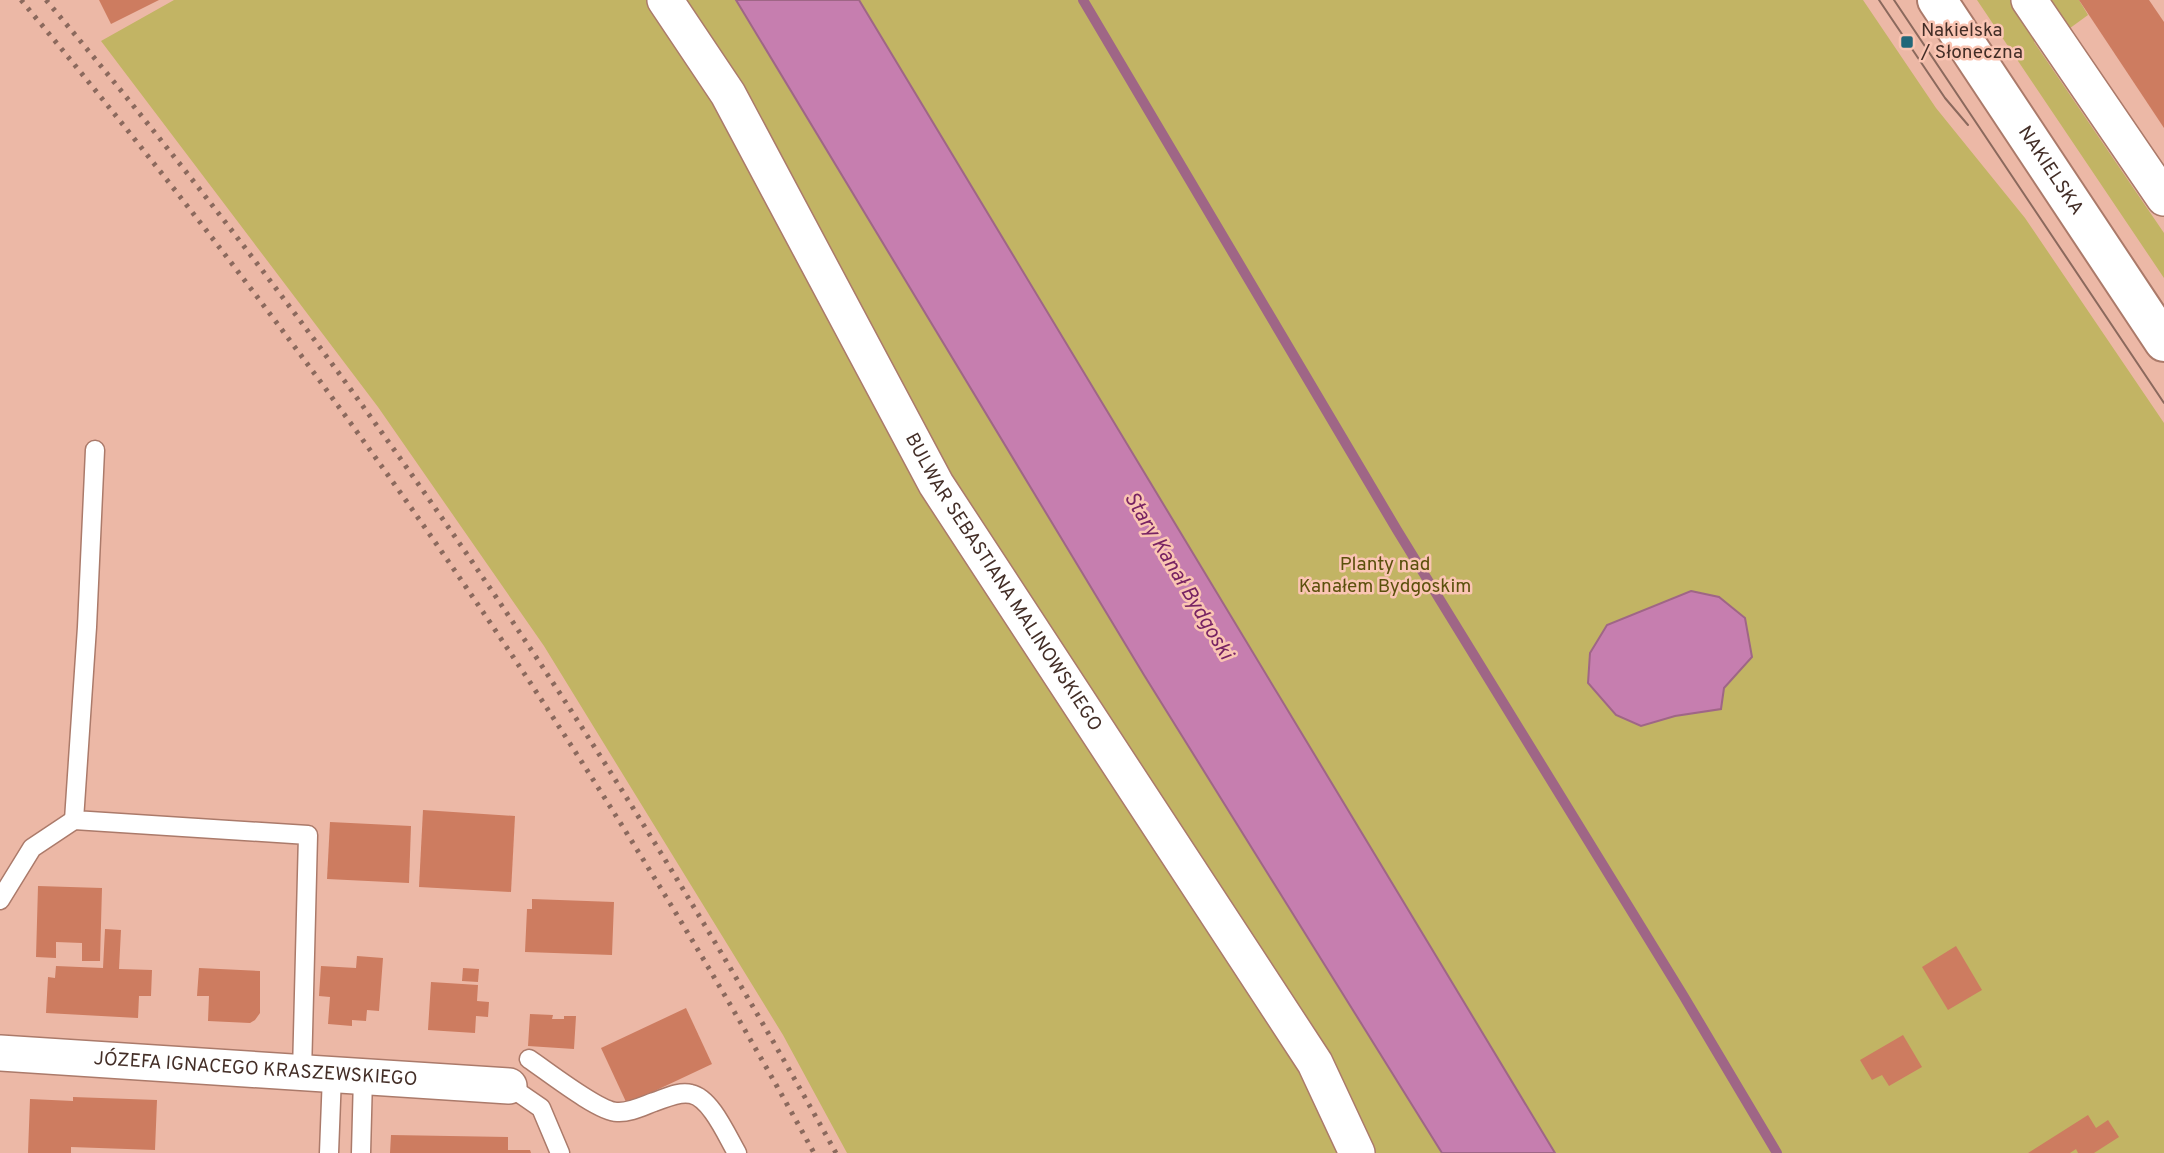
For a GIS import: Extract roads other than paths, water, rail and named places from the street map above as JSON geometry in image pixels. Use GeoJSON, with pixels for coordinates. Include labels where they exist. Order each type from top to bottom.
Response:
{"type":"FeatureCollection","features":[{"type":"Feature","properties":{"kind":"main road","name":"NAKIELSKA"},"geometry":{"type":"LineString","coordinates":[[1937,0],[2164,342]]}},
{"type":"Feature","properties":{"kind":"street","name":"BULWAR SEBASTIANA MALINOWSKIEGO"},"geometry":{"type":"LineString","coordinates":[[665,0],[728,93],[936,484],[1315,1063],[1357,1153]]}},
{"type":"Feature","properties":{"kind":"street"},"geometry":{"type":"LineString","coordinates":[[2029,0],[2164,198]]}},
{"type":"Feature","properties":{"kind":"street","name":"JÓZEFA IGNACEGO KRASZEWSKIEGO"},"geometry":{"type":"LineString","coordinates":[[0,1052],[332,1075],[519,1073]]}},
{"type":"Feature","properties":{"kind":"lane"},"geometry":{"type":"LineString","coordinates":[[74,820],[95,450]]}},
{"type":"Feature","properties":{"kind":"lane"},"geometry":{"type":"LineString","coordinates":[[0,900],[32,848],[74,820],[308,835],[332,1075],[329,1153]]}},
{"type":"Feature","properties":{"kind":"lane"},"geometry":{"type":"LineString","coordinates":[[519,1073],[541,1108],[559,1153]]}},
{"type":"Feature","properties":{"kind":"lane"},"geometry":{"type":"LineString","coordinates":[[519,1073],[617,1112],[676,1094],[692,1094],[704,1101],[716,1116],[737,1153]]}},
{"type":"Feature","properties":{"kind":"lane"},"geometry":{"type":"LineString","coordinates":[[332,1075],[361,1153]]}},
{"type":"Feature","properties":{"kind":"water","name":"Stary Kanał Bydgoski"},"geometry":{"type":"Polygon","coordinates":[[[736,0],[859,0],[1555,1153],[1442,1153],[1144,675],[736,0]]]}},
{"type":"Feature","properties":{"kind":"water"},"geometry":{"type":"Polygon","coordinates":[[[1691,591],[1719,597],[1745,618],[1752,657],[1724,688],[1721,709],[1675,716],[1641,726],[1616,715],[1588,683],[1590,653],[1607,625],[1691,591]]]}},
{"type":"Feature","properties":{"kind":"waterway"},"geometry":{"type":"LineString","coordinates":[[1083,0],[1397,530],[1777,1153]]}},
{"type":"Feature","properties":{"kind":"tram line"},"geometry":{"type":"LineString","coordinates":[[1879,0],[1945,98],[1968,125]]}},
{"type":"Feature","properties":{"kind":"tram line"},"geometry":{"type":"LineString","coordinates":[[1894,0],[2164,403]]}},
{"type":"Feature","properties":{"kind":"railway"},"geometry":{"type":"LineString","coordinates":[[21,0],[240,274],[446,557],[638,851],[728,1001],[814,1153]]}},
{"type":"Feature","properties":{"kind":"railway"},"geometry":{"type":"LineString","coordinates":[[46,0],[157,135],[264,273],[469,557],[660,851],[750,1001],[836,1153]]}},
{"type":"Feature","properties":{"kind":"place","name":"Nakielska / Słoneczna"},"geometry":{"type":"Point","coordinates":[1907,42]}},
{"type":"Feature","properties":{"kind":"park label","name":"Planty nad Kanałem Bydgoskim"},"geometry":{"type":"Point","coordinates":[1385,576]}}]}
